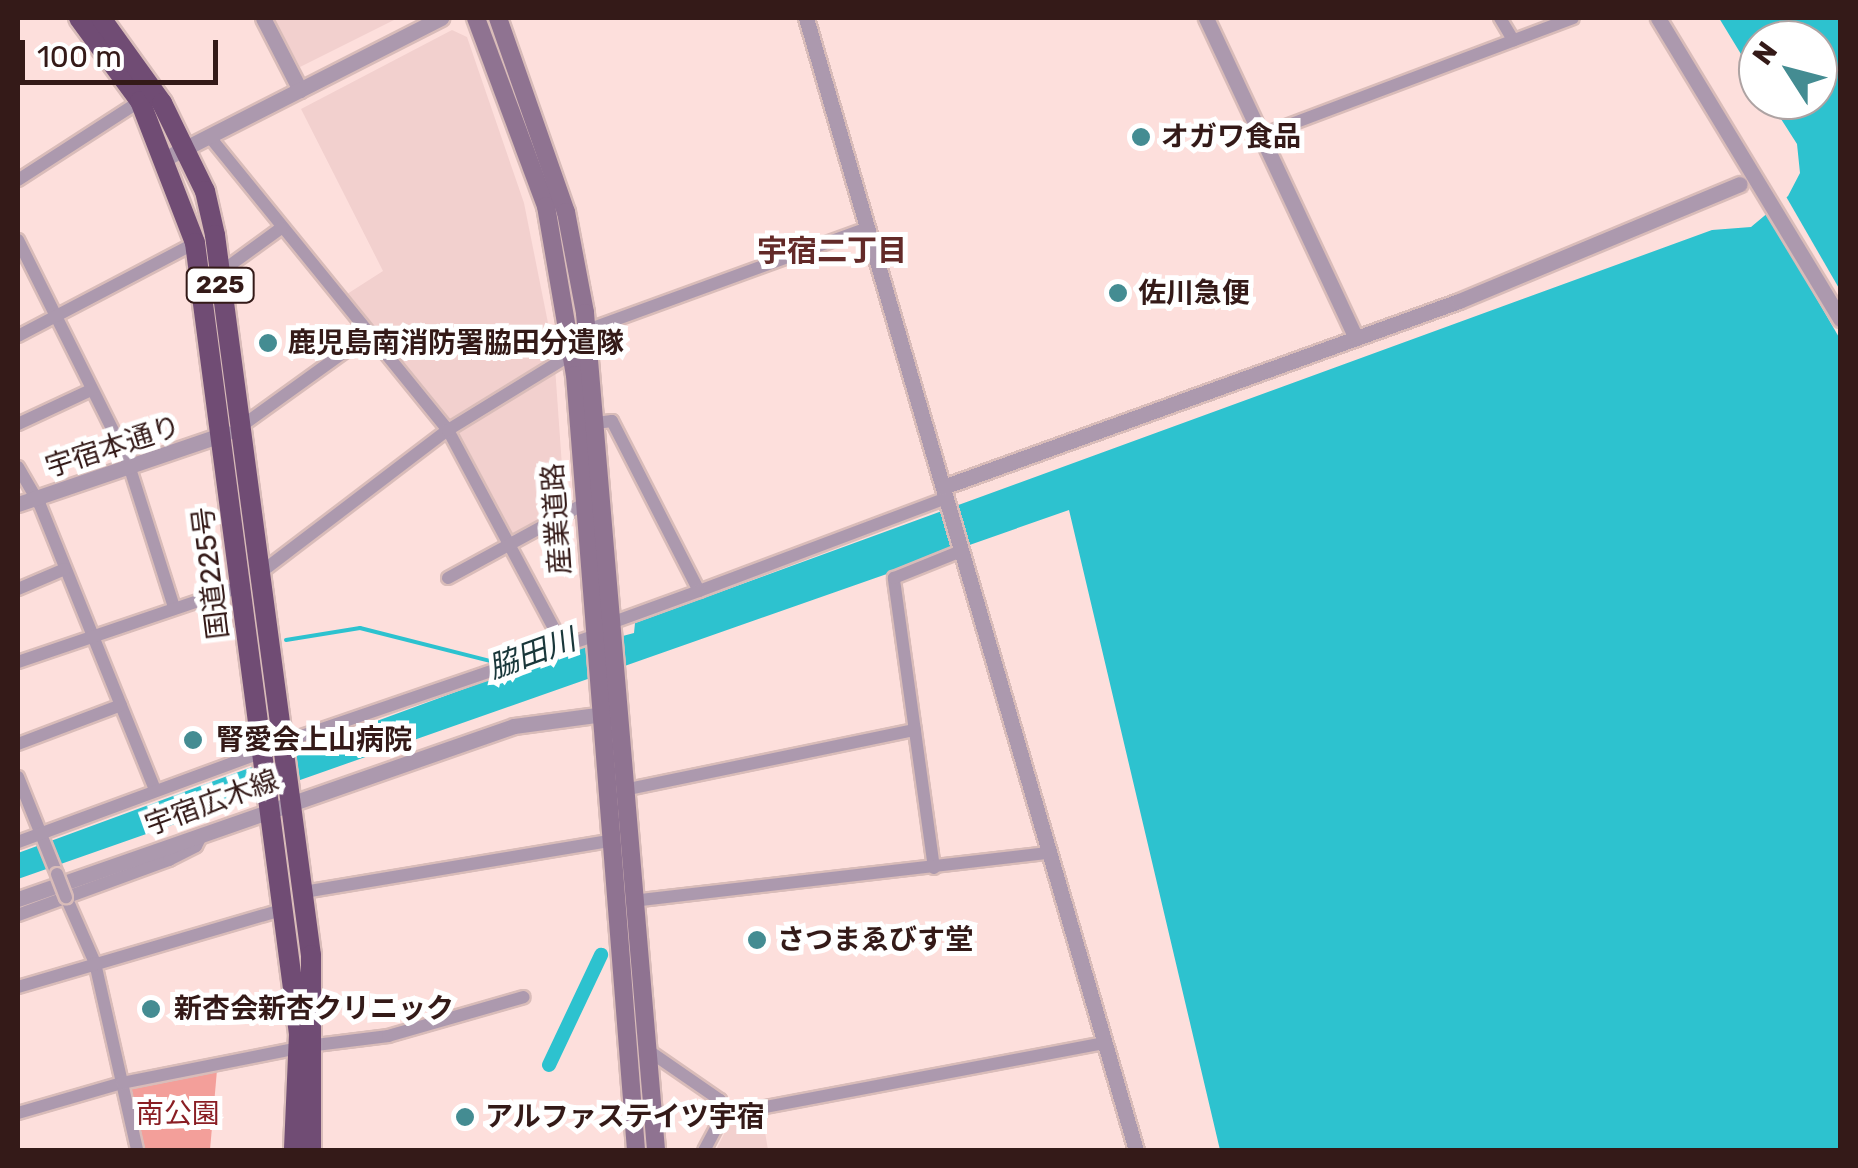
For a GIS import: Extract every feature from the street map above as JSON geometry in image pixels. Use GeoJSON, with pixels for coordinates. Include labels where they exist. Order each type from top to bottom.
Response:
{"type":"FeatureCollection","features":[{"type":"Feature","properties":{"kind":"highway","name":"国道225号"},"geometry":{"type":"LineString","coordinates":[[79,18],[205,190],[243,425],[260,574],[284,909],[308,1046],[294,1150]]}},
{"type":"Feature","properties":{"kind":"highway","name":"国道225号"},"geometry":{"type":"LineString","coordinates":[[102,18],[151,85],[176,153],[195,243],[239,587],[272,751]]}},
{"type":"Feature","properties":{"kind":"highway","name":"国道225号"},"geometry":{"type":"LineString","coordinates":[[278,799],[304,892],[311,1150]]}},
{"type":"Feature","properties":{"kind":"main road","name":"産業道路"},"geometry":{"type":"LineString","coordinates":[[476,18],[546,206],[572,354],[582,505],[613,676],[608,713],[609,841],[636,1150]]}},
{"type":"Feature","properties":{"kind":"main road","name":"産業道路"},"geometry":{"type":"LineString","coordinates":[[498,18],[566,212],[587,330],[596,423],[603,632],[596,688],[608,713],[624,790],[656,1150]]}},
{"type":"Feature","properties":{"kind":"street"},"geometry":{"type":"LineString","coordinates":[[263,18],[300,90]]}},
{"type":"Feature","properties":{"kind":"street"},"geometry":{"type":"LineString","coordinates":[[176,153],[442,18]]}},
{"type":"Feature","properties":{"kind":"street"},"geometry":{"type":"LineString","coordinates":[[806,18],[1136,1150]]}},
{"type":"Feature","properties":{"kind":"street"},"geometry":{"type":"LineString","coordinates":[[1206,18],[1355,336]]}},
{"type":"Feature","properties":{"kind":"street"},"geometry":{"type":"LineString","coordinates":[[1500,18],[1513,40]]}},
{"type":"Feature","properties":{"kind":"street"},"geometry":{"type":"LineString","coordinates":[[1262,135],[1573,18]]}},
{"type":"Feature","properties":{"kind":"street"},"geometry":{"type":"LineString","coordinates":[[1658,18],[1748,161],[1840,319]]}},
{"type":"Feature","properties":{"kind":"street"},"geometry":{"type":"LineString","coordinates":[[18,180],[140,102]]}},
{"type":"Feature","properties":{"kind":"street"},"geometry":{"type":"LineString","coordinates":[[209,136],[448,430],[563,645]]}},
{"type":"Feature","properties":{"kind":"street"},"geometry":{"type":"LineString","coordinates":[[18,842],[42,837],[155,789],[603,632],[1355,336],[1622,237],[1740,184]]}},
{"type":"Feature","properties":{"kind":"street"},"geometry":{"type":"LineString","coordinates":[[218,274],[281,228]]}},
{"type":"Feature","properties":{"kind":"street"},"geometry":{"type":"LineString","coordinates":[[587,330],[868,228]]}},
{"type":"Feature","properties":{"kind":"street"},"geometry":{"type":"LineString","coordinates":[[18,240],[130,468],[174,607]]}},
{"type":"Feature","properties":{"kind":"street"},"geometry":{"type":"LineString","coordinates":[[18,336],[195,243]]}},
{"type":"Feature","properties":{"kind":"street"},"geometry":{"type":"LineString","coordinates":[[243,425],[368,334]]}},
{"type":"Feature","properties":{"kind":"street"},"geometry":{"type":"LineString","coordinates":[[260,574],[448,430],[572,354]]}},
{"type":"Feature","properties":{"kind":"street"},"geometry":{"type":"LineString","coordinates":[[18,424],[92,390]]}},
{"type":"Feature","properties":{"kind":"street"},"geometry":{"type":"LineString","coordinates":[[596,423],[612,421],[699,591]]}},
{"type":"Feature","properties":{"kind":"street","name":"宇宿本通り"},"geometry":{"type":"LineString","coordinates":[[18,504],[130,468],[243,425]]}},
{"type":"Feature","properties":{"kind":"street"},"geometry":{"type":"LineString","coordinates":[[18,467],[36,498],[155,789]]}},
{"type":"Feature","properties":{"kind":"street"},"geometry":{"type":"LineString","coordinates":[[448,578],[582,505]]}},
{"type":"Feature","properties":{"kind":"street"},"geometry":{"type":"LineString","coordinates":[[934,868],[894,578],[961,548]]}},
{"type":"Feature","properties":{"kind":"street"},"geometry":{"type":"LineString","coordinates":[[18,589],[66,569]]}},
{"type":"Feature","properties":{"kind":"street"},"geometry":{"type":"LineString","coordinates":[[18,662],[239,587]]}},
{"type":"Feature","properties":{"kind":"street"},"geometry":{"type":"LineString","coordinates":[[18,744],[121,705]]}},
{"type":"Feature","properties":{"kind":"street","name":"宇宿広木線"},"geometry":{"type":"LineString","coordinates":[[18,898],[202,834],[278,799],[514,726],[608,713]]}},
{"type":"Feature","properties":{"kind":"street"},"geometry":{"type":"LineString","coordinates":[[624,790],[915,730]]}},
{"type":"Feature","properties":{"kind":"street"},"geometry":{"type":"LineString","coordinates":[[18,781],[95,963],[137,1150]]}},
{"type":"Feature","properties":{"kind":"street"},"geometry":{"type":"LineString","coordinates":[[18,914],[169,860],[196,846],[202,834]]}},
{"type":"Feature","properties":{"kind":"street"},"geometry":{"type":"LineString","coordinates":[[304,892],[609,841]]}},
{"type":"Feature","properties":{"kind":"street"},"geometry":{"type":"LineString","coordinates":[[632,901],[1048,853]]}},
{"type":"Feature","properties":{"kind":"street"},"geometry":{"type":"LineString","coordinates":[[18,987],[284,909]]}},
{"type":"Feature","properties":{"kind":"street"},"geometry":{"type":"LineString","coordinates":[[18,1113],[122,1083],[308,1046],[388,1036],[524,997]]}},
{"type":"Feature","properties":{"kind":"street"},"geometry":{"type":"LineString","coordinates":[[723,1114],[1104,1043]]}},
{"type":"Feature","properties":{"kind":"street"},"geometry":{"type":"LineString","coordinates":[[646,1049],[720,1100],[723,1114],[704,1150]]}},
{"type":"Feature","properties":{"kind":"shaded area"},"geometry":{"type":"Polygon","coordinates":[[[273,18],[398,18],[300,67],[273,18]]]}},
{"type":"Feature","properties":{"kind":"shaded area"},"geometry":{"type":"Polygon","coordinates":[[[452,30],[467,37],[524,203],[555,358],[449,425],[344,296],[383,271],[301,109],[452,30]]]}},
{"type":"Feature","properties":{"kind":"shaded area"},"geometry":{"type":"Polygon","coordinates":[[[555,367],[565,509],[511,538],[454,431],[555,367]]]}},
{"type":"Feature","properties":{"kind":"shaded area"},"geometry":{"type":"Polygon","coordinates":[[[763,1120],[768,1150],[716,1150],[728,1126],[763,1120]]]}},
{"type":"Feature","properties":{"kind":"green space","name":"南公園"},"geometry":{"type":"Polygon","coordinates":[[[217,1070],[210,1150],[145,1150],[131,1088],[217,1070]]]}},
{"type":"Feature","properties":{"kind":"water"},"geometry":{"type":"Polygon","coordinates":[[[1719,18],[1840,18],[1840,1150],[1220,1150],[1069,510],[18,879],[18,853],[570,650],[634,633],[635,623],[1712,230],[1751,227],[1788,196],[1800,173],[1797,144],[1782,120],[1838,120],[1838,20],[1738,20],[1738,49],[1719,18]]]}},
{"type":"Feature","properties":{"kind":"pier"},"geometry":{"type":"Polygon","coordinates":[[[1784,193],[1840,290],[1840,339],[1765,209],[1784,193]]]}},
{"type":"Feature","properties":{"kind":"waterway","name":"脇田川"},"geometry":{"type":"LineString","coordinates":[[286,640],[360,628],[498,663]]}},
{"type":"Feature","properties":{"kind":"waterway"},"geometry":{"type":"LineString","coordinates":[[549,1065],[601,955]]}},
{"type":"Feature","properties":{"kind":"place","name":"オガワ食品"},"geometry":{"type":"Point","coordinates":[1141,137]}},
{"type":"Feature","properties":{"kind":"place","name":"佐川急便"},"geometry":{"type":"Point","coordinates":[1118,293]}},
{"type":"Feature","properties":{"kind":"place","name":"鹿児島南消防署脇田分遣隊"},"geometry":{"type":"Point","coordinates":[268,343]}},
{"type":"Feature","properties":{"kind":"place","name":"腎愛会上山病院"},"geometry":{"type":"Point","coordinates":[193,740]}},
{"type":"Feature","properties":{"kind":"place","name":"さつまゑびす堂"},"geometry":{"type":"Point","coordinates":[757,940]}},
{"type":"Feature","properties":{"kind":"place","name":"新杏会新杏クリニック"},"geometry":{"type":"Point","coordinates":[151,1009]}},
{"type":"Feature","properties":{"kind":"place","name":"アルファステイツ宇宿"},"geometry":{"type":"Point","coordinates":[465,1117]}},
{"type":"Feature","properties":{"kind":"district","name":"宇宿二丁目"},"geometry":{"type":"Point","coordinates":[832,251]}}]}
